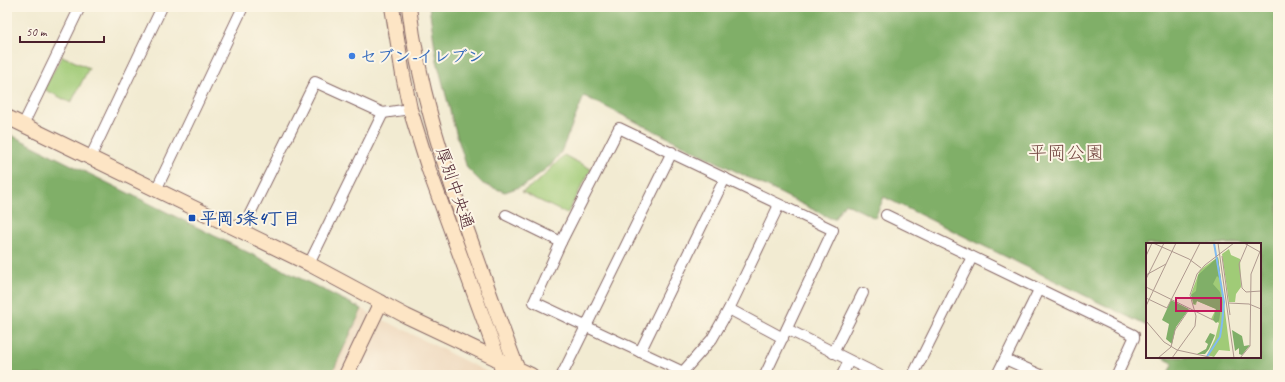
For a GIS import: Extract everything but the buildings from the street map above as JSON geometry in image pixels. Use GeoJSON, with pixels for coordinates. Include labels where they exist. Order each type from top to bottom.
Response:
{"type":"FeatureCollection","features":[{"type":"Feature","properties":{"kind":"main road","name":"厚別中央通"},"geometry":{"type":"LineString","coordinates":[[392,7],[410,109],[429,170],[504,375]]}},
{"type":"Feature","properties":{"kind":"main road","name":"厚別中央通"},"geometry":{"type":"LineString","coordinates":[[409,7],[418,70],[437,141],[504,337],[519,372]]}},
{"type":"Feature","properties":{"kind":"main road"},"geometry":{"type":"LineString","coordinates":[[7,117],[309,264],[519,372],[531,375]]}},
{"type":"Feature","properties":{"kind":"main road"},"geometry":{"type":"LineString","coordinates":[[346,375],[381,302]]}},
{"type":"Feature","properties":{"kind":"street"},"geometry":{"type":"LineString","coordinates":[[23,125],[80,7]]}},
{"type":"Feature","properties":{"kind":"street"},"geometry":{"type":"LineString","coordinates":[[90,158],[162,7]]}},
{"type":"Feature","properties":{"kind":"street"},"geometry":{"type":"LineString","coordinates":[[156,190],[243,7]]}},
{"type":"Feature","properties":{"kind":"street"},"geometry":{"type":"LineString","coordinates":[[241,232],[316,82],[383,114],[410,109]]}},
{"type":"Feature","properties":{"kind":"street"},"geometry":{"type":"LineString","coordinates":[[309,264],[383,114]]}},
{"type":"Feature","properties":{"kind":"street"},"geometry":{"type":"LineString","coordinates":[[765,375],[833,230],[619,128],[561,242],[534,302],[640,352],[680,373],[712,339],[729,309],[780,205]]}},
{"type":"Feature","properties":{"kind":"street"},"geometry":{"type":"LineString","coordinates":[[562,375],[672,152]]}},
{"type":"Feature","properties":{"kind":"street"},"geometry":{"type":"LineString","coordinates":[[640,352],[725,178]]}},
{"type":"Feature","properties":{"kind":"street"},"geometry":{"type":"LineString","coordinates":[[506,215],[561,242]]}},
{"type":"Feature","properties":{"kind":"street"},"geometry":{"type":"LineString","coordinates":[[886,215],[972,258],[1134,335],[1134,338],[1116,375]]}},
{"type":"Feature","properties":{"kind":"street"},"geometry":{"type":"LineString","coordinates":[[913,375],[972,258]]}},
{"type":"Feature","properties":{"kind":"street"},"geometry":{"type":"LineString","coordinates":[[997,375],[1039,290]]}},
{"type":"Feature","properties":{"kind":"street"},"geometry":{"type":"LineString","coordinates":[[833,353],[863,293]]}},
{"type":"Feature","properties":{"kind":"street"},"geometry":{"type":"LineString","coordinates":[[729,309],[785,334],[833,353],[879,375]]}},
{"type":"Feature","properties":{"kind":"street"},"geometry":{"type":"LineString","coordinates":[[1005,359],[1041,375]]}},
{"type":"Feature","properties":{"kind":"street"},"geometry":{"type":"LineString","coordinates":[[842,375],[849,361]]}},
{"type":"Feature","properties":{"kind":"shaded area"},"geometry":{"type":"Polygon","coordinates":[[[362,309],[489,373],[490,375],[331,375],[362,309]]]}},
{"type":"Feature","properties":{"kind":"green space","name":"平岡公園"},"geometry":{"type":"Polygon","coordinates":[[[429,7],[1278,7],[1278,375],[1167,375],[1173,363],[1163,358],[1261,358],[1261,243],[1146,243],[1146,326],[884,197],[875,218],[845,203],[835,218],[830,218],[584,96],[561,152],[551,165],[525,185],[505,192],[483,184],[467,168],[437,61],[429,7]]]}},
{"type":"Feature","properties":{"kind":"green space"},"geometry":{"type":"Polygon","coordinates":[[[62,56],[89,68],[71,103],[44,89],[62,56]]]}},
{"type":"Feature","properties":{"kind":"green space"},"geometry":{"type":"Polygon","coordinates":[[[7,133],[362,309],[331,375],[7,375],[7,133]]]}},
{"type":"Feature","properties":{"kind":"green space"},"geometry":{"type":"Polygon","coordinates":[[[564,155],[591,169],[567,214],[522,192],[540,180],[564,155]]]}},
{"type":"Feature","properties":{"kind":"green space"},"geometry":{"type":"Polygon","coordinates":[[[1011,368],[1026,375],[1003,375],[1006,369],[1011,368]]]}},
{"type":"Feature","properties":{"kind":"place","name":"セブン-イレブン"},"geometry":{"type":"Point","coordinates":[352,56]}},
{"type":"Feature","properties":{"kind":"place","name":"平岡5条4丁目"},"geometry":{"type":"Point","coordinates":[192,218]}},
{"type":"Feature","properties":{"kind":"district","name":"平岡公園"},"geometry":{"type":"Point","coordinates":[1066,153]}}]}
